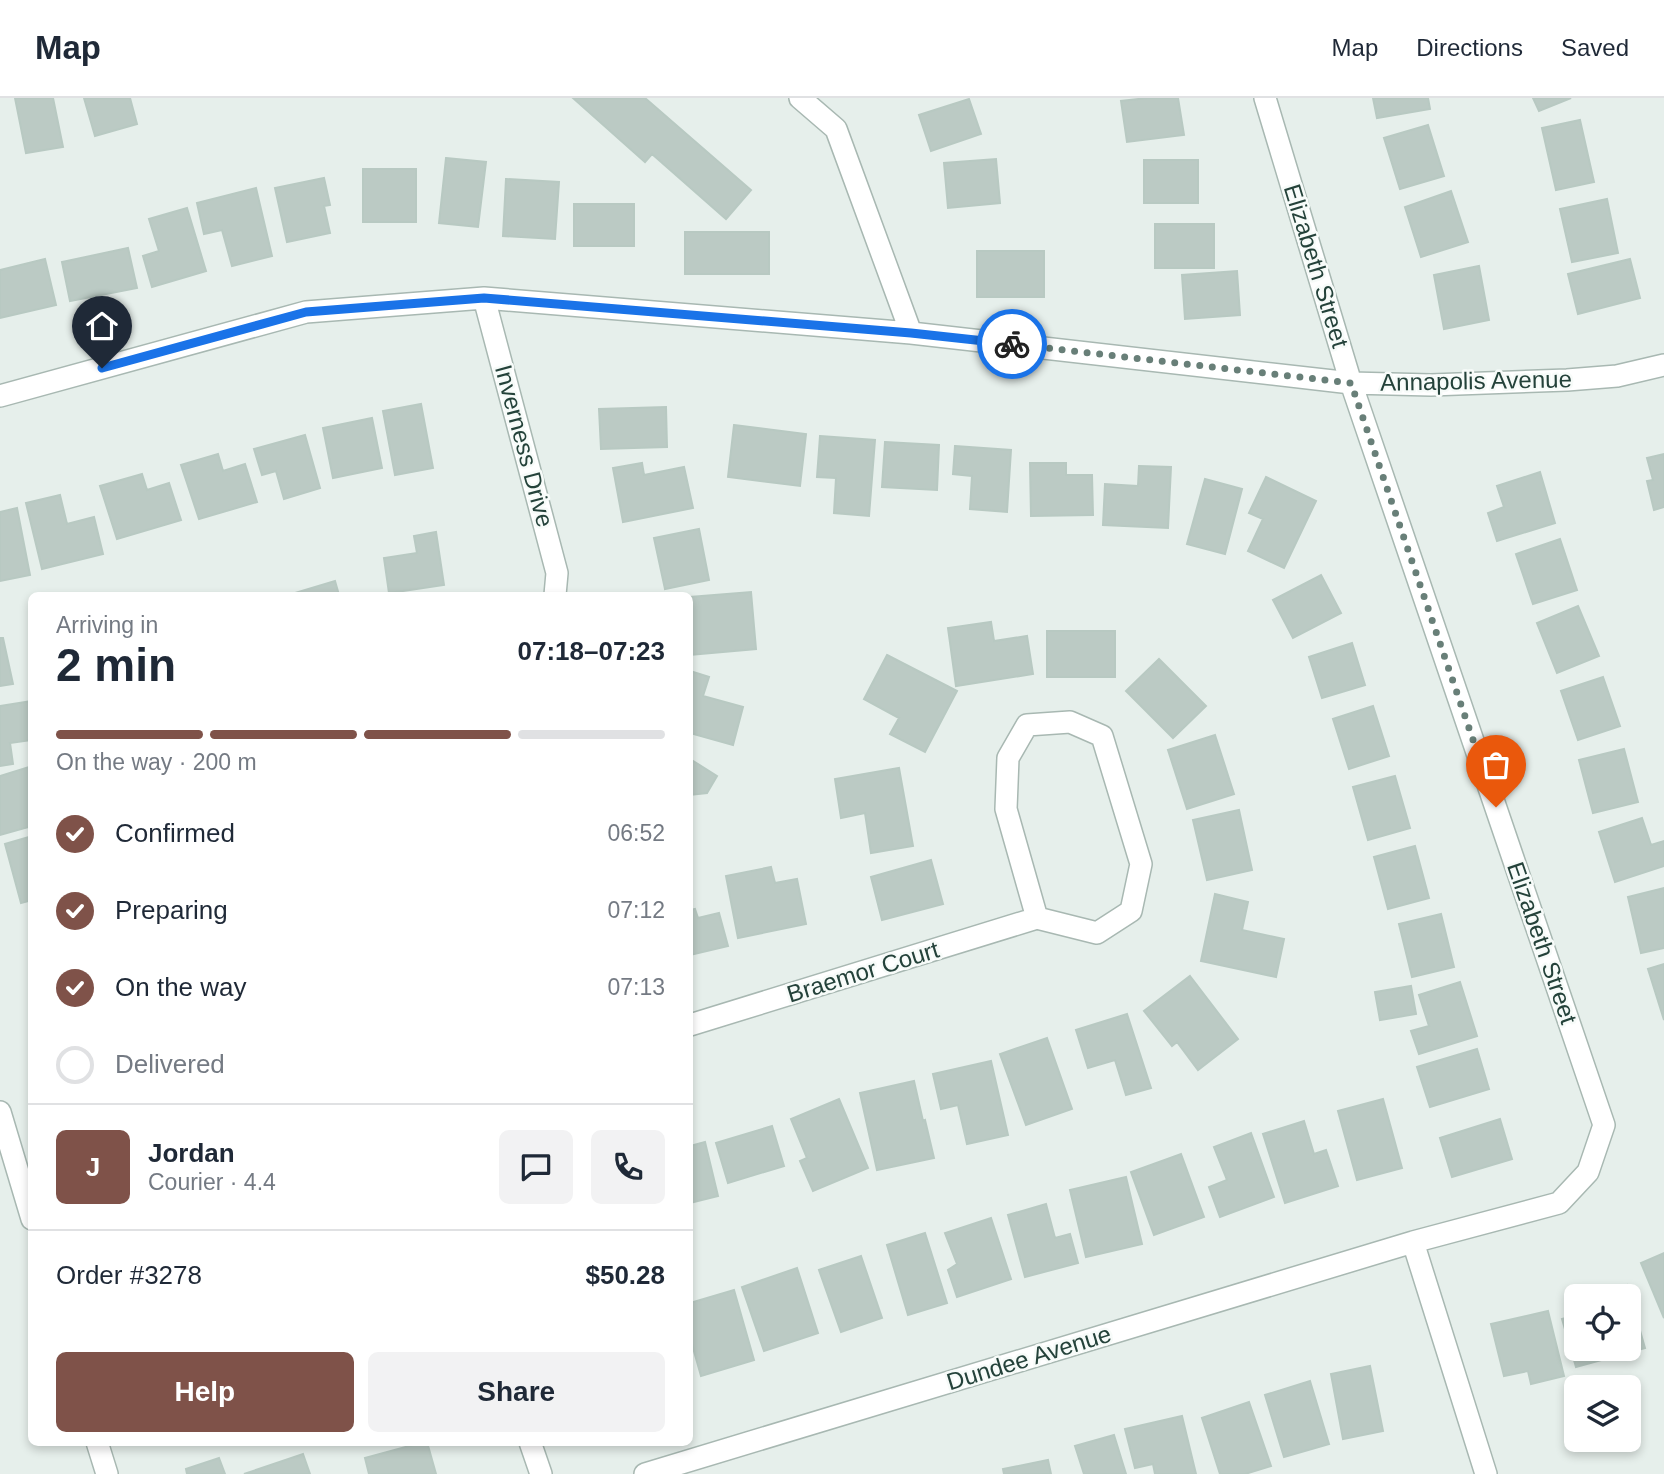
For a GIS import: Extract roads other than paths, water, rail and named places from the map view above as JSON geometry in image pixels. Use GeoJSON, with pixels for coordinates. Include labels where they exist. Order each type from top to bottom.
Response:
{"type":"FeatureCollection","features":[{"type":"Feature","properties":{"kind":"street"},"geometry":{"type":"LineString","coordinates":[[800,98],[836,129],[911,333]]}},
{"type":"Feature","properties":{"kind":"street","name":"Elizabeth Street"},"geometry":{"type":"LineString","coordinates":[[1265,98],[1351,383],[1604,1125],[1588,1172],[1559,1203],[1413,1242]]}},
{"type":"Feature","properties":{"kind":"street","name":"Annapolis Avenue"},"geometry":{"type":"LineString","coordinates":[[0,396],[306,312],[484,298],[911,333],[1351,383],[1431,385],[1567,380],[1617,376],[1664,365]]}},
{"type":"Feature","properties":{"kind":"street","name":"Inverness Drive"},"geometry":{"type":"LineString","coordinates":[[484,298],[557,573],[555,592]]}},
{"type":"Feature","properties":{"kind":"street"},"geometry":{"type":"LineString","coordinates":[[1070,722],[1102,736],[1141,864],[1130,911],[1097,933],[1037,918],[1006,809],[1008,758],[1027,725],[1070,722]]}},
{"type":"Feature","properties":{"kind":"street","name":"Braemor Court"},"geometry":{"type":"LineString","coordinates":[[693,1024],[1037,918]]}},
{"type":"Feature","properties":{"kind":"street"},"geometry":{"type":"LineString","coordinates":[[0,1112],[28,1206]]}},
{"type":"Feature","properties":{"kind":"street"},"geometry":{"type":"LineString","coordinates":[[1413,1242],[1486,1474]]}},
{"type":"Feature","properties":{"kind":"street","name":"Dundee Avenue"},"geometry":{"type":"LineString","coordinates":[[645,1474],[1413,1242]]}},
{"type":"Feature","properties":{"kind":"street"},"geometry":{"type":"LineString","coordinates":[[98,1446],[107,1474]]}},
{"type":"Feature","properties":{"kind":"street"},"geometry":{"type":"LineString","coordinates":[[531,1446],[541,1474]]}}]}
